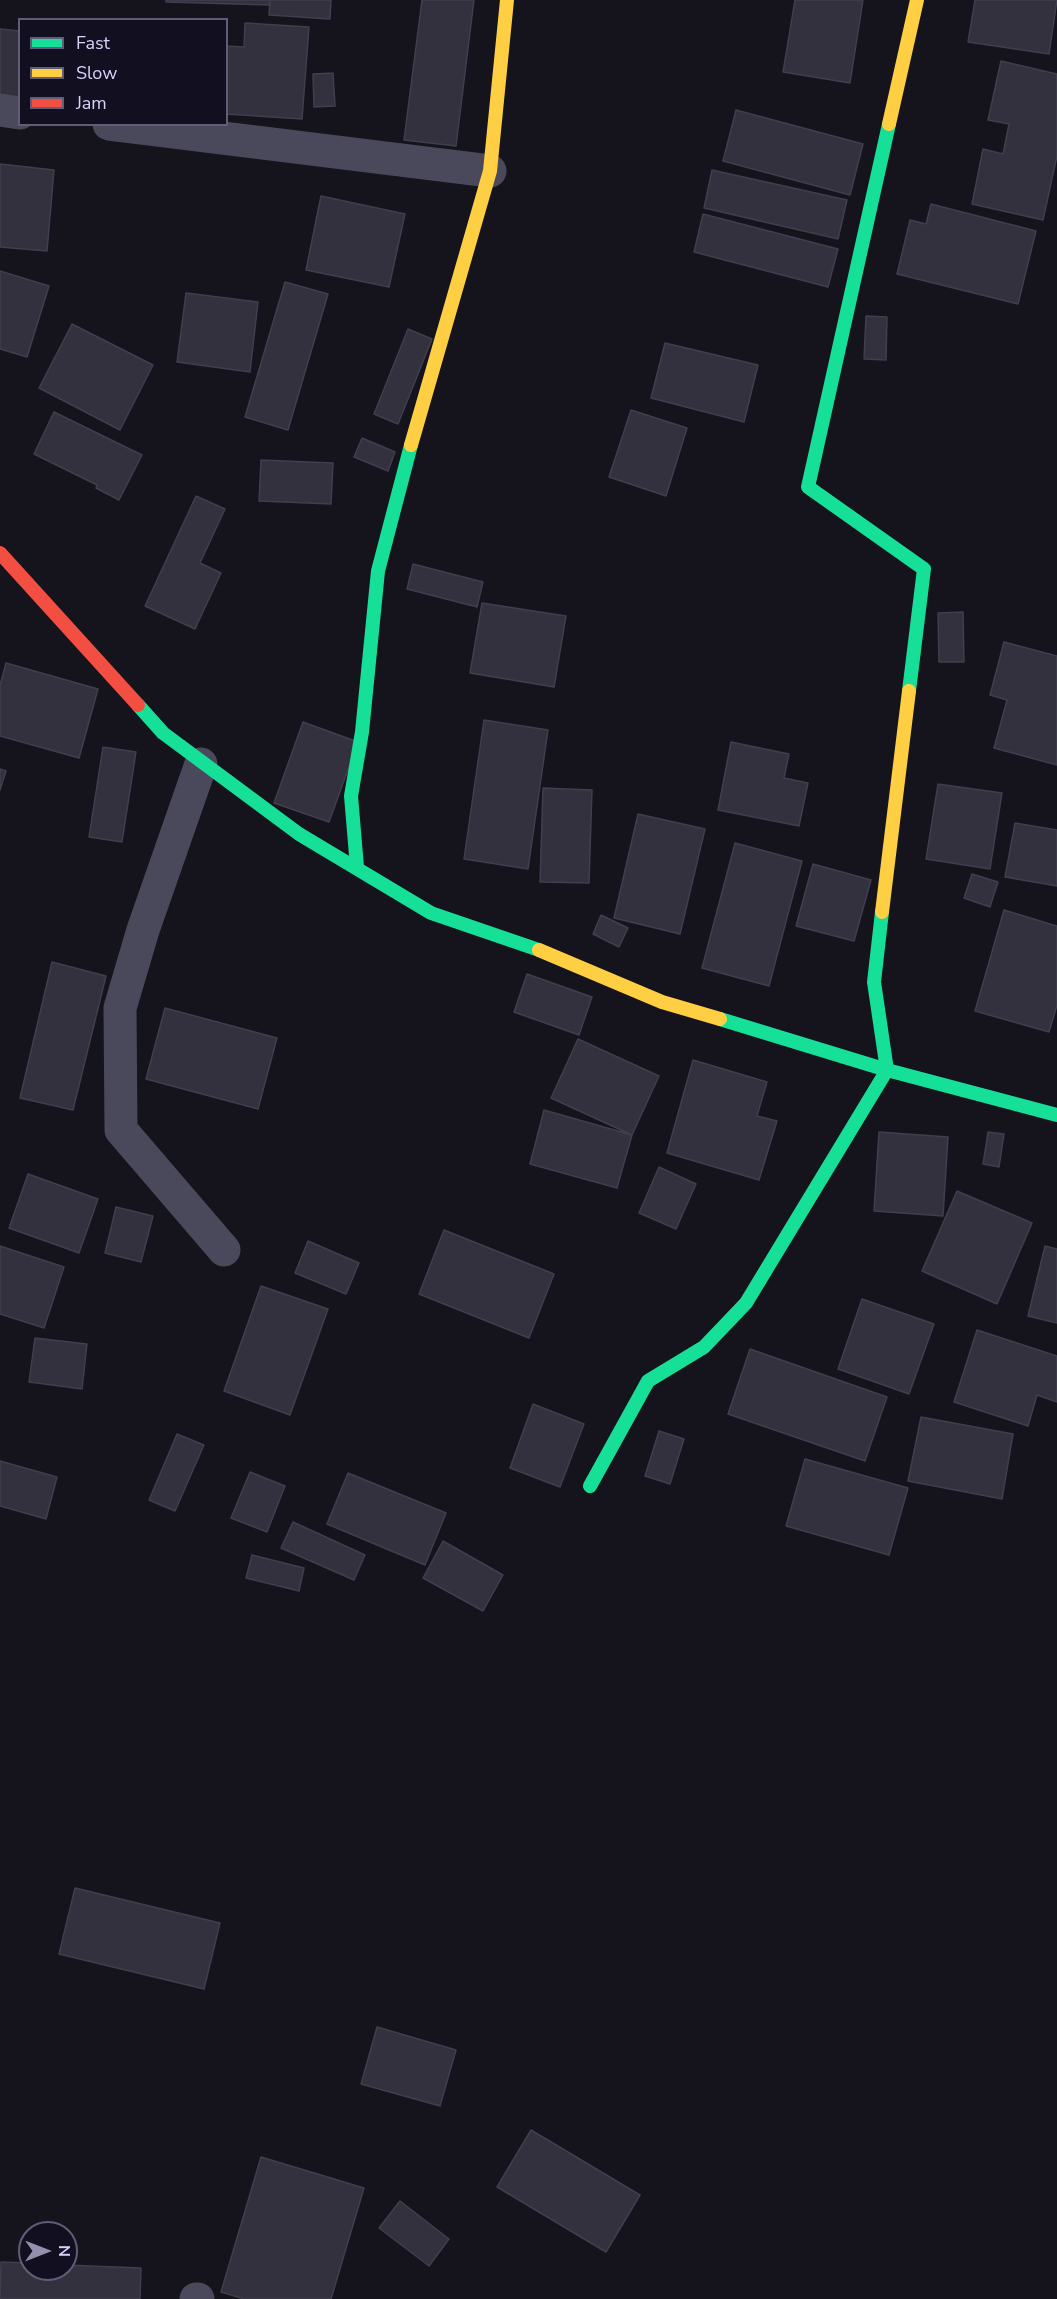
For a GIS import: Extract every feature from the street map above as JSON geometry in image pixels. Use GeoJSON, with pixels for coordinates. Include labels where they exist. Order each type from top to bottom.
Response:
{"type":"FeatureCollection","features":[{"type":"Feature","properties":{"kind":"street"},"geometry":{"type":"LineString","coordinates":[[357,867],[351,796],[362,732],[378,570],[387,529],[490,171],[507,0]]}},
{"type":"Feature","properties":{"kind":"street"},"geometry":{"type":"LineString","coordinates":[[590,1486],[648,1381],[704,1347],[746,1303],[887,1070],[874,982],[924,569],[808,487],[917,0]]}},
{"type":"Feature","properties":{"kind":"street"},"geometry":{"type":"LineString","coordinates":[[0,110],[18,112]]}},
{"type":"Feature","properties":{"kind":"street"},"geometry":{"type":"LineString","coordinates":[[125,126],[490,171]]}},
{"type":"Feature","properties":{"kind":"street"},"geometry":{"type":"LineString","coordinates":[[0,553],[163,733],[201,764],[299,834],[430,913],[518,941],[662,1002],[887,1070],[1057,1115]]}},
{"type":"Feature","properties":{"kind":"street"},"geometry":{"type":"LineString","coordinates":[[201,764],[143,930],[120,1008],[121,1130],[224,1250]]}},
{"type":"Feature","properties":{"kind":"building"},"geometry":{"type":"Polygon","coordinates":[[[166,0],[270,0],[270,5],[166,2],[166,0]]]}},
{"type":"Feature","properties":{"kind":"building"},"geometry":{"type":"Polygon","coordinates":[[[270,0],[331,0],[330,19],[269,15],[270,0]]]}},
{"type":"Feature","properties":{"kind":"building"},"geometry":{"type":"Polygon","coordinates":[[[422,0],[474,0],[456,146],[404,140],[422,0]]]}},
{"type":"Feature","properties":{"kind":"building"},"geometry":{"type":"Polygon","coordinates":[[[795,0],[863,0],[850,83],[783,72],[795,0]]]}},
{"type":"Feature","properties":{"kind":"building"},"geometry":{"type":"Polygon","coordinates":[[[975,0],[1057,0],[1049,54],[968,42],[975,0]]]}},
{"type":"Feature","properties":{"kind":"building"},"geometry":{"type":"Polygon","coordinates":[[[245,23],[309,27],[302,119],[228,114],[228,46],[244,47],[245,23]]]}},
{"type":"Feature","properties":{"kind":"building"},"geometry":{"type":"Polygon","coordinates":[[[0,29],[18,31],[18,98],[0,97],[0,29]]]}},
{"type":"Feature","properties":{"kind":"building"},"geometry":{"type":"Polygon","coordinates":[[[1001,61],[1057,74],[1057,156],[1043,220],[972,204],[983,149],[1003,154],[1009,124],[988,120],[1001,61]]]}},
{"type":"Feature","properties":{"kind":"building"},"geometry":{"type":"Polygon","coordinates":[[[333,73],[335,106],[314,107],[313,74],[333,73]]]}},
{"type":"Feature","properties":{"kind":"building"},"geometry":{"type":"Polygon","coordinates":[[[736,110],[863,144],[850,195],[723,161],[736,110]]]}},
{"type":"Feature","properties":{"kind":"building"},"geometry":{"type":"Polygon","coordinates":[[[0,164],[54,170],[47,251],[0,247],[0,164]]]}},
{"type":"Feature","properties":{"kind":"building"},"geometry":{"type":"Polygon","coordinates":[[[712,170],[847,200],[838,239],[704,208],[712,170]]]}},
{"type":"Feature","properties":{"kind":"building"},"geometry":{"type":"Polygon","coordinates":[[[321,196],[405,214],[389,287],[306,270],[321,196]]]}},
{"type":"Feature","properties":{"kind":"building"},"geometry":{"type":"Polygon","coordinates":[[[931,204],[1036,231],[1018,304],[897,274],[910,220],[926,224],[931,204]]]}},
{"type":"Feature","properties":{"kind":"building"},"geometry":{"type":"Polygon","coordinates":[[[703,214],[838,249],[828,287],[694,252],[703,214]]]}},
{"type":"Feature","properties":{"kind":"building"},"geometry":{"type":"Polygon","coordinates":[[[0,271],[49,286],[27,357],[0,349],[0,271]]]}},
{"type":"Feature","properties":{"kind":"building"},"geometry":{"type":"Polygon","coordinates":[[[285,282],[328,294],[288,430],[245,417],[285,282]]]}},
{"type":"Feature","properties":{"kind":"building"},"geometry":{"type":"Polygon","coordinates":[[[186,293],[258,302],[250,372],[177,362],[186,293]]]}},
{"type":"Feature","properties":{"kind":"building"},"geometry":{"type":"Polygon","coordinates":[[[866,316],[887,317],[886,360],[864,359],[866,316]]]}},
{"type":"Feature","properties":{"kind":"building"},"geometry":{"type":"Polygon","coordinates":[[[72,324],[153,365],[120,430],[39,388],[72,324]]]}},
{"type":"Feature","properties":{"kind":"building"},"geometry":{"type":"Polygon","coordinates":[[[408,329],[432,339],[398,424],[374,414],[408,329]]]}},
{"type":"Feature","properties":{"kind":"building"},"geometry":{"type":"Polygon","coordinates":[[[665,343],[758,365],[744,422],[651,398],[665,343]]]}},
{"type":"Feature","properties":{"kind":"building"},"geometry":{"type":"Polygon","coordinates":[[[631,410],[687,428],[666,496],[609,477],[631,410]]]}},
{"type":"Feature","properties":{"kind":"building"},"geometry":{"type":"Polygon","coordinates":[[[54,412],[142,455],[119,500],[96,488],[97,485],[34,454],[54,412]]]}},
{"type":"Feature","properties":{"kind":"building"},"geometry":{"type":"Polygon","coordinates":[[[362,438],[395,452],[388,471],[354,457],[362,438]]]}},
{"type":"Feature","properties":{"kind":"building"},"geometry":{"type":"Polygon","coordinates":[[[261,460],[333,463],[331,504],[259,501],[261,460]]]}},
{"type":"Feature","properties":{"kind":"building"},"geometry":{"type":"Polygon","coordinates":[[[196,496],[225,509],[200,563],[221,573],[195,629],[145,606],[196,496]]]}},
{"type":"Feature","properties":{"kind":"building"},"geometry":{"type":"Polygon","coordinates":[[[413,564],[483,582],[477,607],[407,589],[413,564]]]}},
{"type":"Feature","properties":{"kind":"building"},"geometry":{"type":"Polygon","coordinates":[[[482,603],[566,616],[554,687],[470,673],[482,603]]]}},
{"type":"Feature","properties":{"kind":"building"},"geometry":{"type":"Polygon","coordinates":[[[963,612],[964,662],[939,662],[938,613],[963,612]]]}},
{"type":"Feature","properties":{"kind":"building"},"geometry":{"type":"Polygon","coordinates":[[[1004,642],[1057,656],[1057,765],[994,748],[1007,700],[990,695],[1004,642]]]}},
{"type":"Feature","properties":{"kind":"building"},"geometry":{"type":"Polygon","coordinates":[[[6,663],[98,689],[79,758],[0,736],[0,685],[6,663]]]}},
{"type":"Feature","properties":{"kind":"building"},"geometry":{"type":"Polygon","coordinates":[[[484,720],[548,730],[528,869],[464,859],[484,720]]]}},
{"type":"Feature","properties":{"kind":"building"},"geometry":{"type":"Polygon","coordinates":[[[303,722],[358,742],[329,822],[274,803],[303,722]]]}},
{"type":"Feature","properties":{"kind":"building"},"geometry":{"type":"Polygon","coordinates":[[[731,742],[789,754],[784,778],[808,783],[799,826],[718,810],[731,742]]]}},
{"type":"Feature","properties":{"kind":"building"},"geometry":{"type":"Polygon","coordinates":[[[103,747],[136,752],[122,842],[89,837],[103,747]]]}},
{"type":"Feature","properties":{"kind":"building"},"geometry":{"type":"Polygon","coordinates":[[[0,769],[6,771],[0,790],[0,769]]]}},
{"type":"Feature","properties":{"kind":"building"},"geometry":{"type":"Polygon","coordinates":[[[938,784],[1002,793],[990,869],[926,859],[938,784]]]}},
{"type":"Feature","properties":{"kind":"building"},"geometry":{"type":"Polygon","coordinates":[[[543,788],[592,790],[589,883],[540,882],[543,788]]]}},
{"type":"Feature","properties":{"kind":"building"},"geometry":{"type":"Polygon","coordinates":[[[638,814],[705,829],[680,934],[614,918],[638,814]]]}},
{"type":"Feature","properties":{"kind":"building"},"geometry":{"type":"Polygon","coordinates":[[[1015,823],[1057,830],[1057,886],[1005,877],[1015,823]]]}},
{"type":"Feature","properties":{"kind":"building"},"geometry":{"type":"Polygon","coordinates":[[[735,843],[802,861],[769,986],[702,968],[735,843]]]}},
{"type":"Feature","properties":{"kind":"building"},"geometry":{"type":"Polygon","coordinates":[[[813,864],[871,880],[854,941],[796,926],[813,864]]]}},
{"type":"Feature","properties":{"kind":"building"},"geometry":{"type":"Polygon","coordinates":[[[972,874],[998,882],[990,907],[964,898],[972,874]]]}},
{"type":"Feature","properties":{"kind":"building"},"geometry":{"type":"Polygon","coordinates":[[[1004,910],[1057,926],[1057,1005],[1049,1032],[975,1011],[1004,910]]]}},
{"type":"Feature","properties":{"kind":"building"},"geometry":{"type":"Polygon","coordinates":[[[601,915],[628,928],[619,947],[593,934],[601,915]]]}},
{"type":"Feature","properties":{"kind":"building"},"geometry":{"type":"Polygon","coordinates":[[[52,962],[106,976],[73,1110],[20,1098],[52,962]]]}},
{"type":"Feature","properties":{"kind":"building"},"geometry":{"type":"Polygon","coordinates":[[[527,974],[592,997],[579,1035],[514,1012],[527,974]]]}},
{"type":"Feature","properties":{"kind":"building"},"geometry":{"type":"Polygon","coordinates":[[[165,1008],[277,1038],[258,1109],[146,1079],[165,1008]]]}},
{"type":"Feature","properties":{"kind":"building"},"geometry":{"type":"Polygon","coordinates":[[[578,1039],[659,1076],[632,1135],[551,1098],[578,1039]]]}},
{"type":"Feature","properties":{"kind":"building"},"geometry":{"type":"Polygon","coordinates":[[[693,1060],[767,1082],[757,1116],[777,1121],[759,1180],[667,1153],[693,1060]]]}},
{"type":"Feature","properties":{"kind":"building"},"geometry":{"type":"Polygon","coordinates":[[[544,1110],[632,1135],[617,1188],[530,1164],[544,1110]]]}},
{"type":"Feature","properties":{"kind":"building"},"geometry":{"type":"Polygon","coordinates":[[[879,1132],[948,1137],[943,1216],[874,1211],[879,1132]]]}},
{"type":"Feature","properties":{"kind":"building"},"geometry":{"type":"Polygon","coordinates":[[[988,1132],[1004,1134],[999,1167],[983,1164],[988,1132]]]}},
{"type":"Feature","properties":{"kind":"building"},"geometry":{"type":"Polygon","coordinates":[[[659,1167],[696,1184],[676,1229],[639,1213],[659,1167]]]}},
{"type":"Feature","properties":{"kind":"building"},"geometry":{"type":"Polygon","coordinates":[[[28,1174],[98,1199],[79,1253],[9,1228],[28,1174]]]}},
{"type":"Feature","properties":{"kind":"building"},"geometry":{"type":"Polygon","coordinates":[[[957,1191],[1032,1223],[997,1304],[922,1271],[957,1191]]]}},
{"type":"Feature","properties":{"kind":"building"},"geometry":{"type":"Polygon","coordinates":[[[116,1207],[153,1216],[141,1262],[105,1253],[116,1207]]]}},
{"type":"Feature","properties":{"kind":"building"},"geometry":{"type":"Polygon","coordinates":[[[444,1230],[554,1274],[529,1338],[419,1294],[444,1230]]]}},
{"type":"Feature","properties":{"kind":"building"},"geometry":{"type":"Polygon","coordinates":[[[308,1241],[359,1263],[346,1294],[295,1273],[308,1241]]]}},
{"type":"Feature","properties":{"kind":"building"},"geometry":{"type":"Polygon","coordinates":[[[0,1246],[64,1267],[44,1328],[0,1314],[0,1246]]]}},
{"type":"Feature","properties":{"kind":"building"},"geometry":{"type":"Polygon","coordinates":[[[1045,1246],[1057,1249],[1057,1323],[1028,1316],[1045,1246]]]}},
{"type":"Feature","properties":{"kind":"building"},"geometry":{"type":"Polygon","coordinates":[[[261,1286],[328,1309],[290,1415],[224,1391],[261,1286]]]}},
{"type":"Feature","properties":{"kind":"building"},"geometry":{"type":"Polygon","coordinates":[[[862,1299],[934,1324],[909,1394],[838,1369],[862,1299]]]}},
{"type":"Feature","properties":{"kind":"building"},"geometry":{"type":"Polygon","coordinates":[[[977,1330],[1057,1356],[1057,1402],[1037,1395],[1028,1426],[954,1402],[977,1330]]]}},
{"type":"Feature","properties":{"kind":"building"},"geometry":{"type":"Polygon","coordinates":[[[35,1338],[87,1344],[82,1389],[29,1382],[35,1338]]]}},
{"type":"Feature","properties":{"kind":"building"},"geometry":{"type":"Polygon","coordinates":[[[750,1349],[887,1397],[865,1461],[728,1414],[750,1349]]]}},
{"type":"Feature","properties":{"kind":"building"},"geometry":{"type":"Polygon","coordinates":[[[533,1404],[584,1424],[560,1487],[510,1468],[533,1404]]]}},
{"type":"Feature","properties":{"kind":"building"},"geometry":{"type":"Polygon","coordinates":[[[921,1417],[1013,1434],[1002,1499],[908,1481],[921,1417]]]}},
{"type":"Feature","properties":{"kind":"building"},"geometry":{"type":"Polygon","coordinates":[[[659,1431],[684,1439],[670,1484],[645,1476],[659,1431]]]}},
{"type":"Feature","properties":{"kind":"building"},"geometry":{"type":"Polygon","coordinates":[[[177,1434],[204,1445],[175,1511],[149,1500],[177,1434]]]}},
{"type":"Feature","properties":{"kind":"building"},"geometry":{"type":"Polygon","coordinates":[[[805,1459],[908,1488],[889,1555],[786,1526],[805,1459]]]}},
{"type":"Feature","properties":{"kind":"building"},"geometry":{"type":"Polygon","coordinates":[[[0,1461],[57,1477],[46,1519],[0,1506],[0,1461]]]}},
{"type":"Feature","properties":{"kind":"building"},"geometry":{"type":"Polygon","coordinates":[[[250,1472],[285,1486],[267,1532],[231,1518],[250,1472]]]}},
{"type":"Feature","properties":{"kind":"building"},"geometry":{"type":"Polygon","coordinates":[[[348,1473],[446,1513],[425,1565],[327,1524],[348,1473]]]}},
{"type":"Feature","properties":{"kind":"building"},"geometry":{"type":"Polygon","coordinates":[[[293,1522],[365,1555],[354,1580],[281,1548],[293,1522]]]}},
{"type":"Feature","properties":{"kind":"building"},"geometry":{"type":"Polygon","coordinates":[[[443,1541],[503,1575],[483,1611],[423,1578],[443,1541]]]}},
{"type":"Feature","properties":{"kind":"building"},"geometry":{"type":"Polygon","coordinates":[[[252,1555],[304,1568],[299,1591],[246,1578],[252,1555]]]}},
{"type":"Feature","properties":{"kind":"building"},"geometry":{"type":"Polygon","coordinates":[[[75,1888],[220,1923],[204,1989],[59,1954],[75,1888]]]}},
{"type":"Feature","properties":{"kind":"building"},"geometry":{"type":"Polygon","coordinates":[[[377,2027],[456,2050],[440,2106],[361,2084],[377,2027]]]}},
{"type":"Feature","properties":{"kind":"building"},"geometry":{"type":"Polygon","coordinates":[[[531,2130],[640,2195],[606,2252],[497,2187],[531,2130]]]}},
{"type":"Feature","properties":{"kind":"building"},"geometry":{"type":"Polygon","coordinates":[[[261,2157],[364,2188],[331,2299],[244,2299],[221,2292],[261,2157]]]}},
{"type":"Feature","properties":{"kind":"building"},"geometry":{"type":"Polygon","coordinates":[[[400,2201],[449,2239],[429,2266],[379,2228],[400,2201]]]}},
{"type":"Feature","properties":{"kind":"building"},"geometry":{"type":"Polygon","coordinates":[[[1,2262],[18,2263],[18,2281],[78,2281],[78,2265],[141,2268],[140,2299],[0,2299],[1,2262]]]}},
{"type":"Feature","properties":{"kind":"traffic: fast"},"geometry":{"type":"LineString","coordinates":[[889,124],[808,487],[924,569],[909,691]]}},
{"type":"Feature","properties":{"kind":"traffic: fast"},"geometry":{"type":"LineString","coordinates":[[357,867],[351,796],[362,732],[378,571],[411,445]]}},
{"type":"Feature","properties":{"kind":"traffic: fast"},"geometry":{"type":"LineString","coordinates":[[138,705],[163,733],[299,834],[431,913],[539,950]]}},
{"type":"Feature","properties":{"kind":"traffic: fast"},"geometry":{"type":"LineString","coordinates":[[590,1486],[648,1381],[704,1347],[746,1303],[887,1070],[874,982],[882,912]]}},
{"type":"Feature","properties":{"kind":"traffic: fast"},"geometry":{"type":"LineString","coordinates":[[720,1019],[887,1070],[1057,1115]]}},
{"type":"Feature","properties":{"kind":"traffic: slow"},"geometry":{"type":"LineString","coordinates":[[411,445],[490,171],[507,0]]}},
{"type":"Feature","properties":{"kind":"traffic: slow"},"geometry":{"type":"LineString","coordinates":[[889,124],[917,0]]}},
{"type":"Feature","properties":{"kind":"traffic: slow"},"geometry":{"type":"LineString","coordinates":[[882,912],[909,691]]}},
{"type":"Feature","properties":{"kind":"traffic: slow"},"geometry":{"type":"LineString","coordinates":[[539,950],[662,1002],[720,1019]]}},
{"type":"Feature","properties":{"kind":"traffic: jam"},"geometry":{"type":"LineString","coordinates":[[0,553],[138,705]]}}]}
